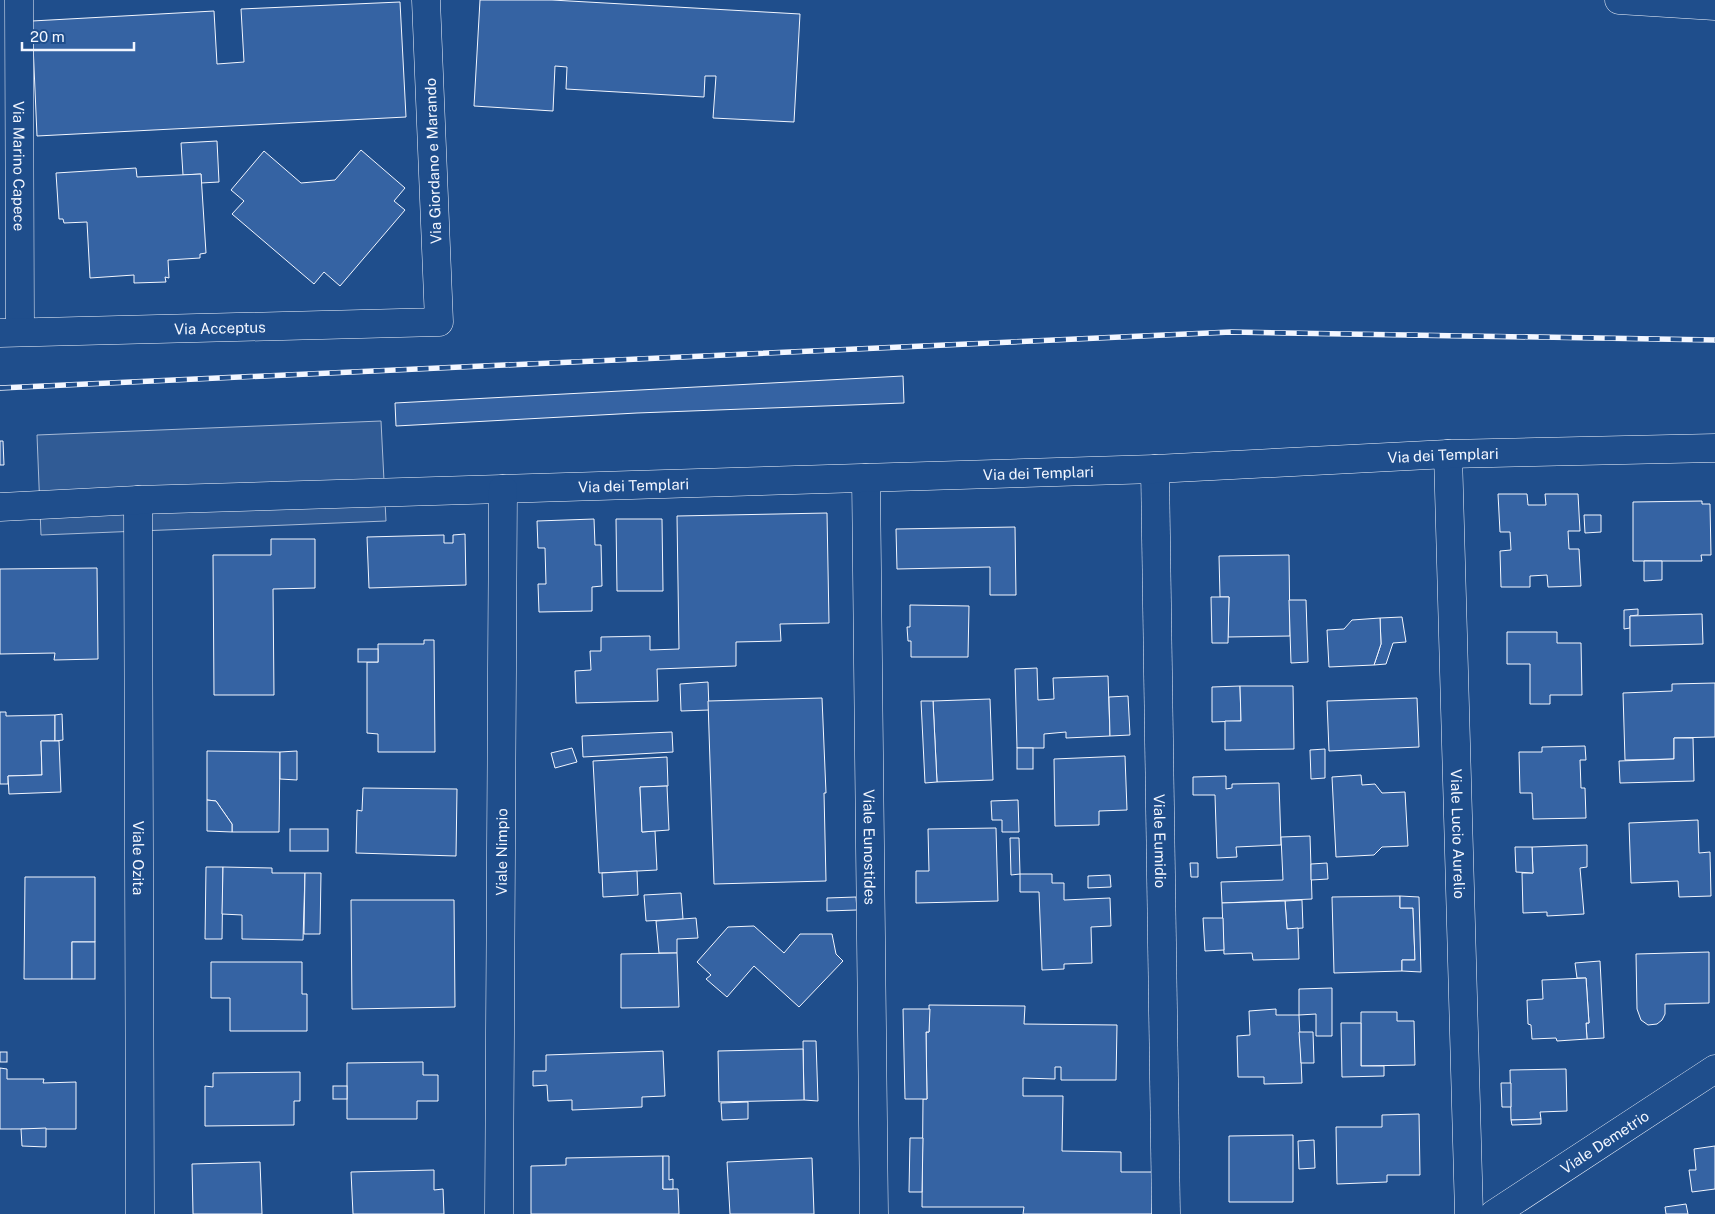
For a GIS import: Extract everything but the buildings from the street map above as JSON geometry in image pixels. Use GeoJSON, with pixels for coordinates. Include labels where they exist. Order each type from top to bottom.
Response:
{"type":"FeatureCollection","features":[{"type":"Feature","properties":{"kind":"street","name":"Via Marino Capece"},"geometry":{"type":"LineString","coordinates":[[10,332],[19,0]]}},
{"type":"Feature","properties":{"kind":"street","name":"Via Giordano e Marando"},"geometry":{"type":"LineString","coordinates":[[426,0],[439,322]]}},
{"type":"Feature","properties":{"kind":"street"},"geometry":{"type":"LineString","coordinates":[[1619,0],[1715,6]]}},
{"type":"Feature","properties":{"kind":"street","name":"Via Acceptus"},"geometry":{"type":"LineString","coordinates":[[10,332],[439,322]]}},
{"type":"Feature","properties":{"kind":"street","name":"Via dei Templari"},"geometry":{"type":"LineString","coordinates":[[0,507],[138,500],[1155,469],[1448,454],[1715,448]]}},
{"type":"Feature","properties":{"kind":"street","name":"Viale Lucio Aurelio"},"geometry":{"type":"LineString","coordinates":[[1448,454],[1469,1214]]}},
{"type":"Feature","properties":{"kind":"street","name":"Viale Eumidio"},"geometry":{"type":"LineString","coordinates":[[1155,469],[1166,1214]]}},
{"type":"Feature","properties":{"kind":"street","name":"Viale Eunostides"},"geometry":{"type":"LineString","coordinates":[[866,478],[874,1214]]}},
{"type":"Feature","properties":{"kind":"street","name":"Viale Nimpio"},"geometry":{"type":"LineString","coordinates":[[499,1214],[503,489]]}},
{"type":"Feature","properties":{"kind":"street","name":"Viale Ozita"},"geometry":{"type":"LineString","coordinates":[[138,500],[140,1214]]}},
{"type":"Feature","properties":{"kind":"street","name":"Viale Demetrio"},"geometry":{"type":"LineString","coordinates":[[1494,1214],[1715,1069]]}},
{"type":"Feature","properties":{"kind":"shaded area"},"geometry":{"type":"Polygon","coordinates":[[[381,421],[386,521],[41,535],[37,435],[381,421]]]}},
{"type":"Feature","properties":{"kind":"railway"},"geometry":{"type":"LineString","coordinates":[[0,388],[1231,332],[1715,340]]}}]}
